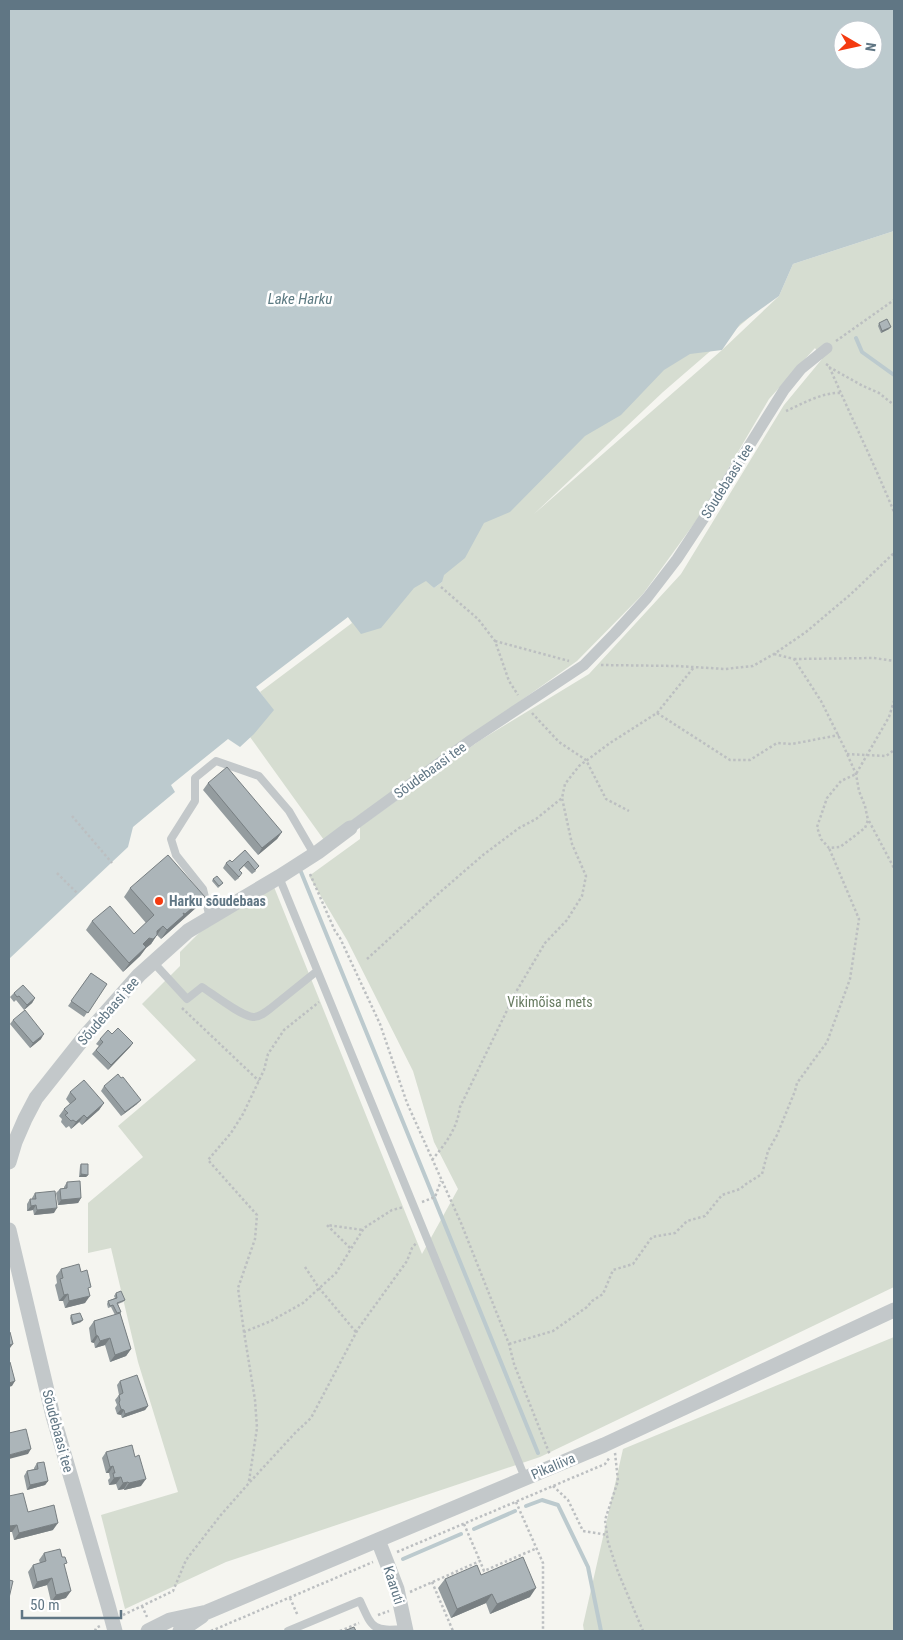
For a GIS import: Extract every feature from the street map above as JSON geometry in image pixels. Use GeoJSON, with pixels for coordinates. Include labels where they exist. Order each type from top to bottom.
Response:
{"type":"FeatureCollection","features":[{"type":"Feature","properties":{"kind":"street","name":"Sõudebaasi tee"},"geometry":{"type":"LineString","coordinates":[[9,1162],[21,1127],[36,1098],[86,1035],[139,975],[188,931],[309,858],[471,740],[525,706],[584,665],[647,598],[677,559],[784,390],[801,369],[827,348]]}},
{"type":"Feature","properties":{"kind":"street","name":"Sõudebaasi tee"},"geometry":{"type":"LineString","coordinates":[[9,1230],[53,1416],[114,1626]]}},
{"type":"Feature","properties":{"kind":"street","name":"Pikaliiva"},"geometry":{"type":"LineString","coordinates":[[148,1631],[170,1620],[207,1612],[604,1445],[894,1310]]}},
{"type":"Feature","properties":{"kind":"street","name":"Kaaruti"},"geometry":{"type":"LineString","coordinates":[[378,1540],[400,1601],[405,1630]]}},
{"type":"Feature","properties":{"kind":"street","name":"Pikaliiva"},"geometry":{"type":"LineString","coordinates":[[180,1631],[207,1612]]}},
{"type":"Feature","properties":{"kind":"lane"},"geometry":{"type":"LineString","coordinates":[[210,918],[203,889],[176,855],[171,839],[196,801],[195,778],[216,761],[259,776],[289,811],[309,858]]}},
{"type":"Feature","properties":{"kind":"lane"},"geometry":{"type":"LineString","coordinates":[[279,877],[525,1478]]}},
{"type":"Feature","properties":{"kind":"lane"},"geometry":{"type":"LineString","coordinates":[[154,962],[187,999],[202,987],[242,1013],[254,1017],[271,1008],[317,971]]}},
{"type":"Feature","properties":{"kind":"lane"},"geometry":{"type":"LineString","coordinates":[[288,1631],[360,1601],[368,1620],[374,1627],[380,1630],[405,1630]]}},
{"type":"Feature","properties":{"kind":"path"},"geometry":{"type":"LineString","coordinates":[[827,348],[894,300]]}},
{"type":"Feature","properties":{"kind":"path"},"geometry":{"type":"LineString","coordinates":[[815,358],[863,386],[879,392],[894,405]]}},
{"type":"Feature","properties":{"kind":"path"},"geometry":{"type":"LineString","coordinates":[[828,366],[879,473],[894,512]]}},
{"type":"Feature","properties":{"kind":"path"},"geometry":{"type":"LineString","coordinates":[[766,419],[823,395],[833,392],[841,393]]}},
{"type":"Feature","properties":{"kind":"path"},"geometry":{"type":"LineString","coordinates":[[495,641],[584,665],[725,669],[753,666],[774,654],[821,620],[894,553]]}},
{"type":"Feature","properties":{"kind":"path"},"geometry":{"type":"LineString","coordinates":[[440,587],[478,619],[495,641],[508,681],[525,706],[559,742],[586,760],[606,799],[629,811]]}},
{"type":"Feature","properties":{"kind":"path"},"geometry":{"type":"LineString","coordinates":[[774,654],[794,659],[874,658],[894,661]]}},
{"type":"Feature","properties":{"kind":"path"},"geometry":{"type":"LineString","coordinates":[[794,659],[821,701],[848,754],[856,774],[859,791],[866,806],[868,820],[894,868]]}},
{"type":"Feature","properties":{"kind":"path"},"geometry":{"type":"LineString","coordinates":[[432,1160],[450,1139],[458,1120],[460,1107],[516,992],[545,943],[567,920],[582,896],[586,876],[572,844],[562,798],[565,784],[586,760],[658,713],[694,667]]}},
{"type":"Feature","properties":{"kind":"path"},"geometry":{"type":"LineString","coordinates":[[509,1344],[552,1331],[603,1294],[613,1270],[634,1264],[652,1237],[675,1233],[687,1221],[705,1216],[722,1195],[740,1189],[762,1174],[768,1151],[796,1091],[797,1083],[827,1042],[850,978],[860,919],[829,848],[821,839],[817,827],[827,798],[841,781],[856,774],[890,717],[894,701]]}},
{"type":"Feature","properties":{"kind":"path"},"geometry":{"type":"LineString","coordinates":[[658,713],[730,760],[750,760],[777,743],[792,744],[838,735]]}},
{"type":"Feature","properties":{"kind":"path"},"geometry":{"type":"LineString","coordinates":[[848,754],[886,756],[894,750]]}},
{"type":"Feature","properties":{"kind":"path"},"geometry":{"type":"LineString","coordinates":[[367,959],[483,855],[562,798]]}},
{"type":"Feature","properties":{"kind":"path"},"geometry":{"type":"LineString","coordinates":[[72,816],[112,863]]}},
{"type":"Feature","properties":{"kind":"path"},"geometry":{"type":"LineString","coordinates":[[829,848],[840,847],[865,828],[868,820]]}},
{"type":"Feature","properties":{"kind":"path"},"geometry":{"type":"LineString","coordinates":[[309,858],[335,931],[380,1024],[407,1103],[461,1223],[550,1455]]}},
{"type":"Feature","properties":{"kind":"path"},"geometry":{"type":"LineString","coordinates":[[57,873],[78,894]]}},
{"type":"Feature","properties":{"kind":"path"},"geometry":{"type":"LineString","coordinates":[[248,1482],[257,1428],[238,1288],[255,1240],[257,1215],[208,1160],[231,1133],[243,1114],[259,1081],[268,1054],[284,1030],[327,996]]}},
{"type":"Feature","properties":{"kind":"path"},"geometry":{"type":"LineString","coordinates":[[187,999],[181,1008],[259,1081]]}},
{"type":"Feature","properties":{"kind":"path"},"geometry":{"type":"LineString","coordinates":[[432,1199],[435,1197],[441,1180]]}},
{"type":"Feature","properties":{"kind":"path"},"geometry":{"type":"LineString","coordinates":[[244,1332],[279,1317],[303,1302],[336,1274],[363,1230],[392,1210],[413,1205]]}},
{"type":"Feature","properties":{"kind":"path"},"geometry":{"type":"LineString","coordinates":[[351,1248],[327,1225],[363,1230]]}},
{"type":"Feature","properties":{"kind":"path"},"geometry":{"type":"LineString","coordinates":[[95,1631],[96,1628],[114,1626],[173,1591],[186,1560],[248,1482],[311,1418],[356,1332],[407,1261],[412,1248],[424,1233]]}},
{"type":"Feature","properties":{"kind":"path"},"geometry":{"type":"LineString","coordinates":[[305,1267],[319,1288],[356,1332]]}},
{"type":"Feature","properties":{"kind":"path"},"geometry":{"type":"LineString","coordinates":[[211,1631],[606,1464],[615,1449],[618,1481],[605,1520],[618,1572],[643,1631]]}},
{"type":"Feature","properties":{"kind":"path"},"geometry":{"type":"LineString","coordinates":[[553,1486],[568,1500],[583,1531],[608,1535]]}},
{"type":"Feature","properties":{"kind":"path"},"geometry":{"type":"LineString","coordinates":[[516,1502],[543,1563],[543,1631]]}},
{"type":"Feature","properties":{"kind":"path"},"geometry":{"type":"LineString","coordinates":[[464,1524],[484,1571],[537,1548]]}},
{"type":"Feature","properties":{"kind":"path"},"geometry":{"type":"LineString","coordinates":[[407,1593],[480,1561]]}},
{"type":"Feature","properties":{"kind":"path"},"geometry":{"type":"LineString","coordinates":[[432,1582],[453,1631]]}},
{"type":"Feature","properties":{"kind":"path"},"geometry":{"type":"LineString","coordinates":[[290,1598],[302,1625]]}},
{"type":"Feature","properties":{"kind":"green space","name":"Vikimõisa mets"},"geometry":{"type":"Polygon","coordinates":[[[894,231],[894,1287],[540,1457],[226,1562],[125,1609],[101,1515],[178,1492],[138,1362],[111,1248],[88,1253],[88,1203],[143,1157],[118,1126],[196,1060],[142,1004],[180,966],[180,952],[200,932],[274,887],[422,1254],[458,1189],[434,1142],[413,1071],[347,940],[309,876],[360,839],[360,827],[479,741],[589,674],[681,574],[784,405],[822,359],[815,348],[769,399],[704,510],[643,594],[577,661],[324,840],[250,737],[273,710],[260,692],[352,623],[348,617],[391,535],[434,588],[442,582],[421,519],[789,257],[774,296],[663,392],[534,514],[722,350],[779,296],[793,264],[894,231]]]}},
{"type":"Feature","properties":{"kind":"green space"},"geometry":{"type":"Polygon","coordinates":[[[894,1337],[894,1631],[584,1631],[583,1625],[623,1449],[894,1337]]]}},
{"type":"Feature","properties":{"kind":"water","name":"Lake Harku"},"geometry":{"type":"Polygon","coordinates":[[[9,9],[894,9],[894,231],[793,264],[779,296],[740,324],[722,350],[690,354],[664,370],[621,415],[585,436],[510,512],[484,523],[465,558],[444,575],[442,582],[434,588],[426,581],[414,588],[381,628],[361,634],[348,617],[256,687],[274,710],[254,734],[240,747],[228,739],[171,785],[175,792],[133,827],[128,847],[9,959],[9,9]]]}},
{"type":"Feature","properties":{"kind":"building"},"geometry":{"type":"Polygon","coordinates":[[[887,319],[891,327],[882,331],[879,323],[887,319]]]}},
{"type":"Feature","properties":{"kind":"building"},"geometry":{"type":"Polygon","coordinates":[[[227,767],[282,832],[262,848],[208,783],[227,767]]]}},
{"type":"Feature","properties":{"kind":"building"},"geometry":{"type":"Polygon","coordinates":[[[245,850],[259,866],[255,870],[248,861],[239,870],[242,873],[239,877],[226,863],[230,860],[232,862],[245,850]]]}},
{"type":"Feature","properties":{"kind":"building"},"geometry":{"type":"Polygon","coordinates":[[[168,855],[205,897],[185,914],[183,913],[184,915],[167,930],[163,926],[157,931],[157,935],[153,939],[149,938],[143,944],[146,947],[129,963],[92,921],[110,906],[134,934],[154,915],[130,888],[168,855]]]}},
{"type":"Feature","properties":{"kind":"building"},"geometry":{"type":"Polygon","coordinates":[[[217,876],[223,883],[219,886],[213,879],[217,876]]]}},
{"type":"Feature","properties":{"kind":"building"},"geometry":{"type":"Polygon","coordinates":[[[91,973],[107,984],[88,1013],[71,1001],[91,973]]]}},
{"type":"Feature","properties":{"kind":"building"},"geometry":{"type":"Polygon","coordinates":[[[23,985],[35,998],[27,1005],[14,993],[23,985]]]}},
{"type":"Feature","properties":{"kind":"building"},"geometry":{"type":"Polygon","coordinates":[[[25,1010],[44,1034],[33,1043],[13,1020],[25,1010]]]}},
{"type":"Feature","properties":{"kind":"building"},"geometry":{"type":"Polygon","coordinates":[[[118,1028],[133,1043],[111,1065],[96,1050],[103,1042],[100,1039],[108,1030],[112,1034],[118,1028]]]}},
{"type":"Feature","properties":{"kind":"building"},"geometry":{"type":"Polygon","coordinates":[[[118,1074],[121,1078],[123,1077],[141,1100],[125,1112],[104,1086],[118,1074]]]}},
{"type":"Feature","properties":{"kind":"building"},"geometry":{"type":"Polygon","coordinates":[[[84,1080],[104,1103],[87,1118],[84,1115],[76,1122],[71,1121],[65,1115],[68,1113],[64,1109],[76,1099],[70,1092],[84,1080]]]}},
{"type":"Feature","properties":{"kind":"building"},"geometry":{"type":"Polygon","coordinates":[[[81,1164],[88,1164],[88,1175],[81,1174],[81,1164]]]}},
{"type":"Feature","properties":{"kind":"building"},"geometry":{"type":"Polygon","coordinates":[[[80,1181],[81,1198],[61,1200],[60,1189],[67,1188],[67,1182],[80,1181]]]}},
{"type":"Feature","properties":{"kind":"building"},"geometry":{"type":"Polygon","coordinates":[[[55,1191],[57,1208],[37,1210],[36,1205],[31,1206],[30,1199],[36,1199],[35,1193],[55,1191]]]}},
{"type":"Feature","properties":{"kind":"building"},"geometry":{"type":"Polygon","coordinates":[[[79,1264],[81,1272],[87,1270],[91,1287],[88,1288],[90,1296],[69,1301],[68,1294],[64,1295],[60,1279],[63,1278],[61,1269],[79,1264]]]}},
{"type":"Feature","properties":{"kind":"building"},"geometry":{"type":"Polygon","coordinates":[[[121,1291],[125,1300],[117,1303],[121,1312],[117,1313],[113,1305],[110,1306],[108,1301],[117,1298],[116,1293],[121,1291]]]}},
{"type":"Feature","properties":{"kind":"building"},"geometry":{"type":"Polygon","coordinates":[[[80,1313],[83,1320],[73,1323],[71,1315],[80,1313]]]}},
{"type":"Feature","properties":{"kind":"building"},"geometry":{"type":"Polygon","coordinates":[[[120,1313],[131,1349],[115,1355],[110,1338],[100,1341],[96,1335],[94,1321],[120,1313]]]}},
{"type":"Feature","properties":{"kind":"building"},"geometry":{"type":"Polygon","coordinates":[[[9,1332],[13,1344],[9,1345],[9,1332]]]}},
{"type":"Feature","properties":{"kind":"building"},"geometry":{"type":"Polygon","coordinates":[[[9,1362],[15,1381],[9,1383],[9,1362]]]}},
{"type":"Feature","properties":{"kind":"building"},"geometry":{"type":"Polygon","coordinates":[[[137,1375],[148,1406],[125,1414],[119,1403],[119,1395],[123,1393],[120,1381],[137,1375]]]}},
{"type":"Feature","properties":{"kind":"building"},"geometry":{"type":"Polygon","coordinates":[[[26,1429],[31,1449],[9,1455],[9,1433],[26,1429]]]}},
{"type":"Feature","properties":{"kind":"building"},"geometry":{"type":"Polygon","coordinates":[[[132,1445],[135,1457],[139,1455],[146,1479],[123,1483],[121,1477],[114,1478],[113,1466],[110,1467],[106,1452],[132,1445]]]}},
{"type":"Feature","properties":{"kind":"building"},"geometry":{"type":"Polygon","coordinates":[[[44,1462],[48,1481],[30,1485],[27,1471],[38,1469],[37,1463],[44,1462]]]}},
{"type":"Feature","properties":{"kind":"building"},"geometry":{"type":"Polygon","coordinates":[[[23,1493],[28,1512],[54,1505],[58,1523],[19,1533],[17,1525],[10,1526],[9,1496],[23,1493]]]}},
{"type":"Feature","properties":{"kind":"building"},"geometry":{"type":"Polygon","coordinates":[[[60,1549],[62,1557],[65,1557],[67,1563],[64,1564],[71,1591],[56,1595],[52,1578],[37,1582],[33,1565],[46,1561],[44,1553],[60,1549]]]}},
{"type":"Feature","properties":{"kind":"building"},"geometry":{"type":"Polygon","coordinates":[[[523,1557],[536,1588],[497,1604],[492,1594],[457,1609],[445,1579],[477,1565],[481,1575],[523,1557]]]}},
{"type":"Feature","properties":{"kind":"building"},"geometry":{"type":"Polygon","coordinates":[[[9,1580],[13,1581],[9,1598],[9,1580]]]}},
{"type":"Feature","properties":{"kind":"building"},"geometry":{"type":"Polygon","coordinates":[[[354,1627],[356,1631],[344,1631],[354,1627]]]}},
{"type":"Feature","properties":{"kind":"waterway"},"geometry":{"type":"LineString","coordinates":[[856,338],[862,352],[894,375]]}},
{"type":"Feature","properties":{"kind":"waterway"},"geometry":{"type":"LineString","coordinates":[[301,872],[538,1453]]}},
{"type":"Feature","properties":{"kind":"waterway"},"geometry":{"type":"LineString","coordinates":[[526,1506],[542,1500],[558,1505],[588,1567],[601,1631]]}},
{"type":"Feature","properties":{"kind":"waterway"},"geometry":{"type":"LineString","coordinates":[[474,1529],[515,1511]]}},
{"type":"Feature","properties":{"kind":"waterway"},"geometry":{"type":"LineString","coordinates":[[403,1559],[461,1534]]}},
{"type":"Feature","properties":{"kind":"place","name":"Harku sõudebaas"},"geometry":{"type":"Point","coordinates":[159,901]}}]}
